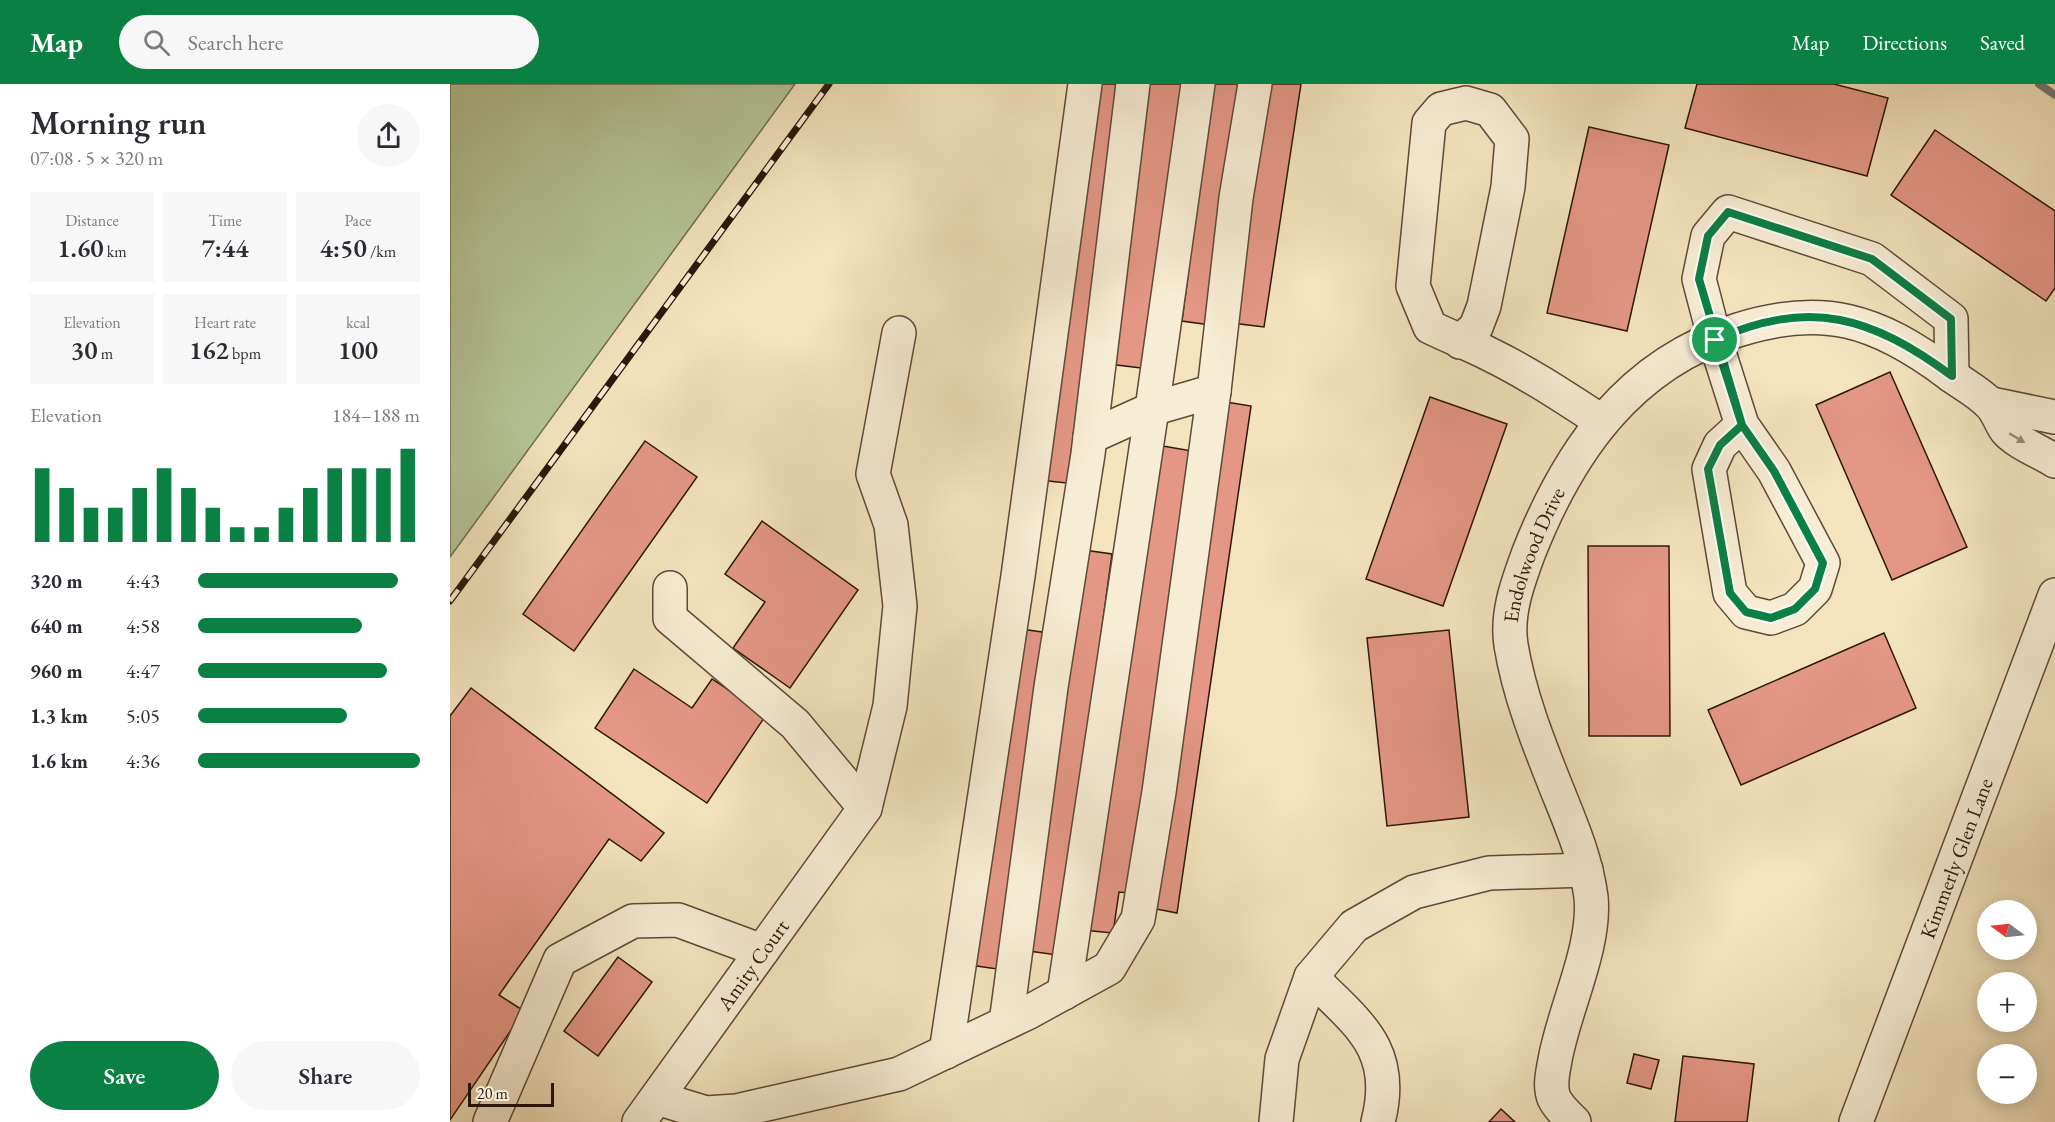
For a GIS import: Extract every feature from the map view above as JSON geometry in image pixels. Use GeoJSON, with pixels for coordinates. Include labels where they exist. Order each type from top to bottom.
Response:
{"type":"FeatureCollection","features":[{"type":"Feature","properties":{"kind":"street"},"geometry":{"type":"LineString","coordinates":[[946,1052],[1018,576],[1084,84]]}},
{"type":"Feature","properties":{"kind":"street"},"geometry":{"type":"LineString","coordinates":[[1006,1023],[1051,687],[1090,437],[1133,84]]}},
{"type":"Feature","properties":{"kind":"street"},"geometry":{"type":"LineString","coordinates":[[1064,993],[1152,409],[1198,84]]}},
{"type":"Feature","properties":{"kind":"street"},"geometry":{"type":"LineString","coordinates":[[648,1110],[706,1113],[736,1111],[899,1074],[1006,1023],[1109,968],[1138,919],[1159,792],[1214,391],[1236,198],[1254,84]]}},
{"type":"Feature","properties":{"kind":"street"},"geometry":{"type":"LineString","coordinates":[[1460,342],[1476,327],[1484,306],[1508,187],[1512,139],[1490,110],[1466,103],[1441,109],[1429,123],[1413,286],[1430,327],[1460,342],[1488,353],[1538,381],[1600,421]]}},
{"type":"Feature","properties":{"kind":"street"},"geometry":{"type":"LineString","coordinates":[[1742,425],[1720,445],[1708,469],[1730,593],[1746,612],[1771,618],[1795,609],[1815,589],[1823,563],[1774,471],[1742,425],[1715,340],[1699,279],[1708,236],[1728,212],[1872,259],[1951,319],[1952,376]]}},
{"type":"Feature","properties":{"kind":"street","name":"Endolwood Drive"},"geometry":{"type":"LineString","coordinates":[[1575,1122],[1557,1105],[1551,1085],[1561,1029],[1589,927],[1591,900],[1586,870],[1526,703],[1511,646],[1509,622],[1516,587],[1535,538],[1564,476],[1600,421],[1624,397],[1677,357],[1735,331],[1782,319],[1841,318],[1864,325],[1913,348],[1991,404],[2008,433],[2055,461]]}},
{"type":"Feature","properties":{"kind":"street"},"geometry":{"type":"LineString","coordinates":[[865,808],[890,706],[900,606],[891,525],[873,474],[899,333]]}},
{"type":"Feature","properties":{"kind":"street"},"geometry":{"type":"LineString","coordinates":[[1090,437],[1152,409],[1214,391]]}},
{"type":"Feature","properties":{"kind":"street","name":"Endolwood Drive"},"geometry":{"type":"LineString","coordinates":[[1991,404],[2055,417]]}},
{"type":"Feature","properties":{"kind":"street"},"geometry":{"type":"LineString","coordinates":[[1018,576],[1071,561]]}},
{"type":"Feature","properties":{"kind":"street"},"geometry":{"type":"LineString","coordinates":[[670,588],[670,618],[795,724],[865,808]]}},
{"type":"Feature","properties":{"kind":"street","name":"Kimmerly Glen Lane"},"geometry":{"type":"LineString","coordinates":[[1856,1122],[2055,596]]}},
{"type":"Feature","properties":{"kind":"street","name":"Amity Court"},"geometry":{"type":"LineString","coordinates":[[648,1110],[865,808]]}},
{"type":"Feature","properties":{"kind":"street"},"geometry":{"type":"LineString","coordinates":[[1276,1122],[1282,1059],[1311,977],[1354,926],[1414,892],[1489,873],[1586,870]]}},
{"type":"Feature","properties":{"kind":"street"},"geometry":{"type":"LineString","coordinates":[[490,1122],[560,960],[633,921],[678,920],[762,951]]}},
{"type":"Feature","properties":{"kind":"street"},"geometry":{"type":"LineString","coordinates":[[1311,977],[1367,1033],[1381,1066],[1384,1097],[1378,1122]]}},
{"type":"Feature","properties":{"kind":"green space"},"geometry":{"type":"Polygon","coordinates":[[[450,84],[795,84],[450,557],[450,84]]]}},
{"type":"Feature","properties":{"kind":"building"},"geometry":{"type":"Polygon","coordinates":[[[1094,84],[1121,84],[1067,483],[1039,480],[1094,84]]]}},
{"type":"Feature","properties":{"kind":"building"},"geometry":{"type":"Polygon","coordinates":[[[1147,84],[1188,84],[1149,369],[1109,364],[1147,84]]]}},
{"type":"Feature","properties":{"kind":"building"},"geometry":{"type":"Polygon","coordinates":[[[1213,84],[1242,84],[1210,325],[1182,321],[1213,84]]]}},
{"type":"Feature","properties":{"kind":"building"},"geometry":{"type":"Polygon","coordinates":[[[1269,84],[1301,84],[1264,327],[1232,323],[1269,84]]]}},
{"type":"Feature","properties":{"kind":"building"},"geometry":{"type":"Polygon","coordinates":[[[1697,84],[1834,84],[1888,98],[1867,176],[1685,128],[1697,84]]]}},
{"type":"Feature","properties":{"kind":"building"},"geometry":{"type":"Polygon","coordinates":[[[1589,127],[1669,145],[1627,331],[1547,313],[1589,127]]]}},
{"type":"Feature","properties":{"kind":"building"},"geometry":{"type":"Polygon","coordinates":[[[1935,130],[2055,211],[2055,288],[2046,301],[1891,195],[1935,130]]]}},
{"type":"Feature","properties":{"kind":"building"},"geometry":{"type":"Polygon","coordinates":[[[1890,372],[1967,547],[1892,580],[1816,405],[1890,372]]]}},
{"type":"Feature","properties":{"kind":"building"},"geometry":{"type":"Polygon","coordinates":[[[1430,397],[1507,424],[1443,606],[1366,579],[1430,397]]]}},
{"type":"Feature","properties":{"kind":"building"},"geometry":{"type":"Polygon","coordinates":[[[1226,402],[1251,406],[1177,913],[1151,908],[1226,402]]]}},
{"type":"Feature","properties":{"kind":"building"},"geometry":{"type":"Polygon","coordinates":[[[645,441],[697,477],[574,651],[523,614],[645,441]]]}},
{"type":"Feature","properties":{"kind":"building"},"geometry":{"type":"Polygon","coordinates":[[[1157,445],[1198,452],[1128,893],[1119,892],[1113,933],[1082,930],[1157,445]]]}},
{"type":"Feature","properties":{"kind":"building"},"geometry":{"type":"Polygon","coordinates":[[[762,521],[858,590],[790,688],[733,648],[765,602],[725,574],[762,521]]]}},
{"type":"Feature","properties":{"kind":"building"},"geometry":{"type":"Polygon","coordinates":[[[1588,546],[1669,546],[1670,736],[1589,736],[1588,546]]]}},
{"type":"Feature","properties":{"kind":"building"},"geometry":{"type":"Polygon","coordinates":[[[1084,550],[1112,554],[1057,955],[1029,951],[1084,550]]]}},
{"type":"Feature","properties":{"kind":"building"},"geometry":{"type":"Polygon","coordinates":[[[1021,629],[1049,633],[997,969],[970,965],[1021,629]]]}},
{"type":"Feature","properties":{"kind":"building"},"geometry":{"type":"Polygon","coordinates":[[[1449,630],[1469,817],[1387,826],[1367,638],[1449,630]]]}},
{"type":"Feature","properties":{"kind":"building"},"geometry":{"type":"Polygon","coordinates":[[[1884,633],[1916,708],[1741,785],[1708,710],[1884,633]]]}},
{"type":"Feature","properties":{"kind":"building"},"geometry":{"type":"Polygon","coordinates":[[[634,669],[692,708],[712,679],[766,715],[707,803],[595,728],[634,669]]]}},
{"type":"Feature","properties":{"kind":"building"},"geometry":{"type":"Polygon","coordinates":[[[471,688],[664,833],[641,861],[609,839],[499,995],[524,1011],[450,1120],[450,716],[471,688]]]}},
{"type":"Feature","properties":{"kind":"building"},"geometry":{"type":"Polygon","coordinates":[[[618,957],[652,982],[598,1056],[564,1031],[618,957]]]}},
{"type":"Feature","properties":{"kind":"building"},"geometry":{"type":"Polygon","coordinates":[[[1634,1054],[1659,1060],[1651,1089],[1627,1083],[1634,1054]]]}},
{"type":"Feature","properties":{"kind":"building"},"geometry":{"type":"Polygon","coordinates":[[[1683,1056],[1754,1064],[1747,1122],[1675,1122],[1683,1056]]]}},
{"type":"Feature","properties":{"kind":"building"},"geometry":{"type":"Polygon","coordinates":[[[1501,1109],[1515,1122],[1489,1122],[1501,1109]]]}},
{"type":"Feature","properties":{"kind":"waterway"},"geometry":{"type":"LineString","coordinates":[[2039,84],[2055,95]]}},
{"type":"Feature","properties":{"kind":"railway"},"geometry":{"type":"LineString","coordinates":[[450,601],[829,84]]}},
{"type":"Feature","properties":{"kind":"route"},"geometry":{"type":"LineString","coordinates":[[1715,340],[1735,331],[1782,319],[1841,318],[1864,325],[1913,348],[1952,376],[1951,319],[1872,259],[1728,212],[1708,236],[1699,279],[1715,340],[1742,425],[1720,445],[1708,469],[1730,593],[1746,612],[1771,618],[1795,609],[1815,589],[1823,563],[1774,471],[1742,425],[1715,340]]}}]}
